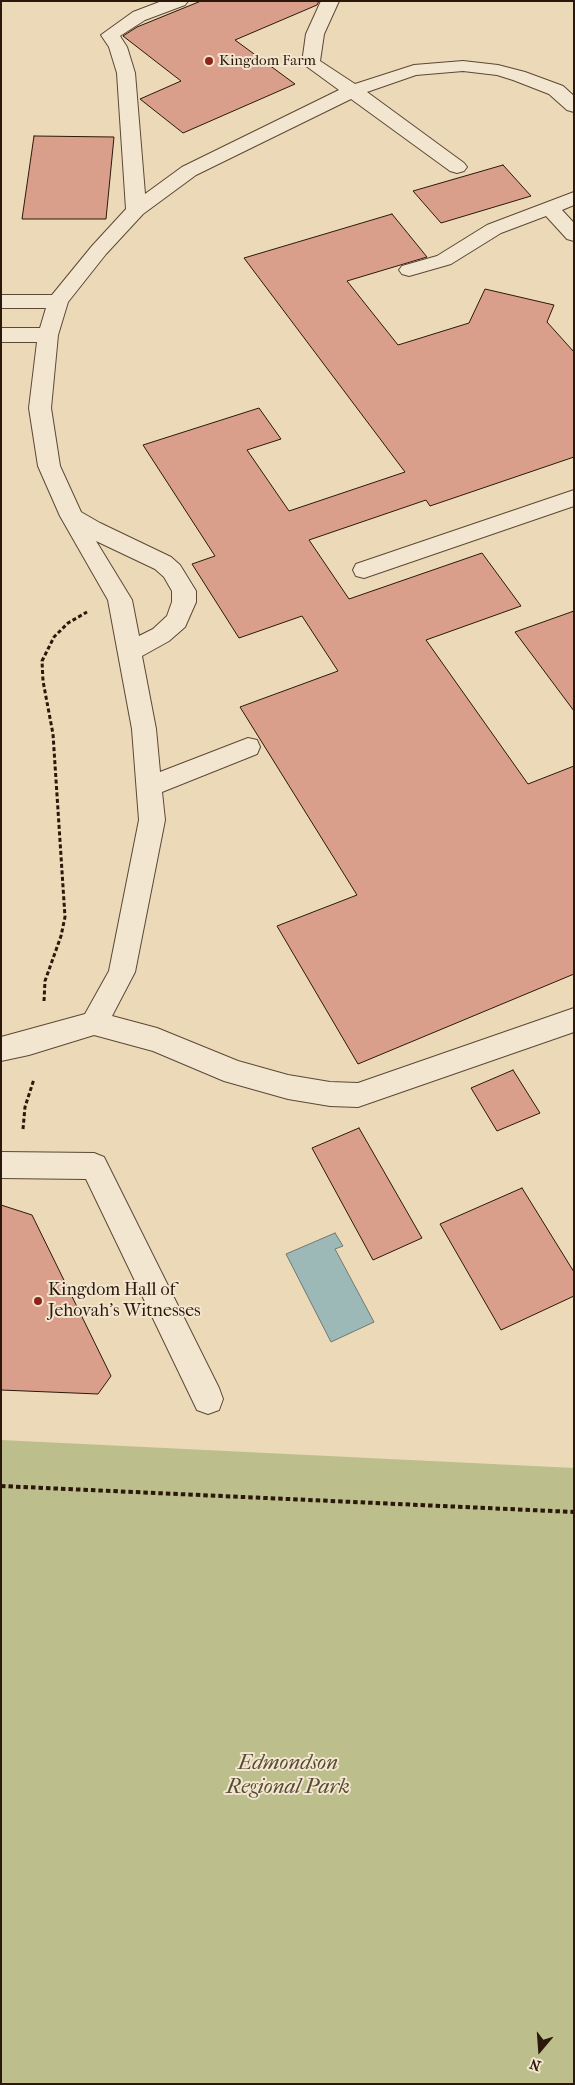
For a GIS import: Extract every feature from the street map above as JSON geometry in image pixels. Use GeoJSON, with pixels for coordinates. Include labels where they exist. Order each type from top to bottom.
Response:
{"type":"FeatureCollection","features":[{"type":"Feature","properties":{"kind":"lane"},"geometry":{"type":"LineString","coordinates":[[136,210],[126,73],[118,47],[110,34],[139,16],[179,1]]}},
{"type":"Feature","properties":{"kind":"lane"},"geometry":{"type":"LineString","coordinates":[[330,1],[315,34],[311,63],[350,92],[383,112],[457,167]]}},
{"type":"Feature","properties":{"kind":"lane"},"geometry":{"type":"LineString","coordinates":[[94,1023],[122,972],[152,820],[144,729],[120,600],[71,516],[49,466],[40,408],[48,335],[58,301],[99,250],[136,210],[189,172],[350,92],[414,70],[463,66],[498,70],[520,76],[556,90],[574,106]]}},
{"type":"Feature","properties":{"kind":"lane"},"geometry":{"type":"LineString","coordinates":[[409,270],[444,260],[494,229],[574,198]]}},
{"type":"Feature","properties":{"kind":"lane"},"geometry":{"type":"LineString","coordinates":[[550,208],[574,235]]}},
{"type":"Feature","properties":{"kind":"lane"},"geometry":{"type":"LineString","coordinates":[[1,302],[58,301]]}},
{"type":"Feature","properties":{"kind":"lane"},"geometry":{"type":"LineString","coordinates":[[1,335],[48,335]]}},
{"type":"Feature","properties":{"kind":"lane"},"geometry":{"type":"LineString","coordinates":[[364,570],[574,498]]}},
{"type":"Feature","properties":{"kind":"lane"},"geometry":{"type":"LineString","coordinates":[[71,516],[92,529],[163,563],[172,571],[184,591],[184,602],[177,621],[161,635],[129,652]]}},
{"type":"Feature","properties":{"kind":"lane"},"geometry":{"type":"LineString","coordinates":[[149,787],[248,747]]}},
{"type":"Feature","properties":{"kind":"lane"},"geometry":{"type":"LineString","coordinates":[[1,1049],[41,1040],[94,1023],[157,1040],[234,1072],[288,1087],[330,1094],[358,1095],[574,1020]]}},
{"type":"Feature","properties":{"kind":"lane"},"geometry":{"type":"LineString","coordinates":[[11,1165],[94,1166],[208,1399]]}},
{"type":"Feature","properties":{"kind":"path"},"geometry":{"type":"LineString","coordinates":[[11,1165],[25,1107],[38,1069],[45,982],[66,917],[52,734],[43,681],[42,661],[54,637],[68,623],[95,608],[120,600]]}},
{"type":"Feature","properties":{"kind":"path"},"geometry":{"type":"LineString","coordinates":[[1,1486],[574,1512]]}},
{"type":"Feature","properties":{"kind":"green space","name":"Edmondson Regional Park"},"geometry":{"type":"Polygon","coordinates":[[[1,1440],[574,1468],[574,2084],[1,2084],[1,1440]]]}},
{"type":"Feature","properties":{"kind":"water"},"geometry":{"type":"Polygon","coordinates":[[[335,1233],[343,1246],[335,1249],[374,1322],[331,1342],[286,1254],[335,1233]]]}},
{"type":"Feature","properties":{"kind":"building","name":"Kingdom Farm"},"geometry":{"type":"Polygon","coordinates":[[[201,1],[319,1],[317,5],[235,40],[295,84],[183,133],[140,99],[181,81],[123,36],[137,27],[201,1]]]}},
{"type":"Feature","properties":{"kind":"building"},"geometry":{"type":"Polygon","coordinates":[[[34,136],[114,137],[106,219],[22,219],[34,136]]]}},
{"type":"Feature","properties":{"kind":"building"},"geometry":{"type":"Polygon","coordinates":[[[503,165],[531,196],[441,223],[413,191],[503,165]]]}},
{"type":"Feature","properties":{"kind":"building"},"geometry":{"type":"Polygon","coordinates":[[[392,214],[427,257],[347,281],[398,345],[469,323],[485,289],[554,305],[547,322],[574,352],[574,457],[430,506],[426,500],[309,540],[349,599],[482,553],[521,606],[426,640],[528,784],[574,766],[574,974],[358,1064],[277,926],[357,895],[240,707],[338,671],[302,616],[239,638],[192,564],[215,556],[143,445],[259,408],[281,439],[247,450],[289,511],[405,472],[244,258],[392,214]]]}},
{"type":"Feature","properties":{"kind":"building"},"geometry":{"type":"Polygon","coordinates":[[[574,611],[574,711],[515,632],[574,611]]]}},
{"type":"Feature","properties":{"kind":"building"},"geometry":{"type":"Polygon","coordinates":[[[513,1070],[540,1113],[497,1131],[471,1088],[513,1070]]]}},
{"type":"Feature","properties":{"kind":"building"},"geometry":{"type":"Polygon","coordinates":[[[359,1128],[422,1238],[373,1260],[312,1148],[359,1128]]]}},
{"type":"Feature","properties":{"kind":"building"},"geometry":{"type":"Polygon","coordinates":[[[522,1188],[574,1272],[574,1296],[501,1330],[440,1224],[522,1188]]]}},
{"type":"Feature","properties":{"kind":"building","name":"Kingdom Hall of Jehovah's Witnesses"},"geometry":{"type":"Polygon","coordinates":[[[1,1205],[32,1215],[111,1376],[98,1394],[1,1390],[1,1205]]]}},
{"type":"Feature","properties":{"kind":"place","name":"Kingdom Farm"},"geometry":{"type":"Point","coordinates":[209,61]}},
{"type":"Feature","properties":{"kind":"place","name":"Kingdom Hall of Jehovah's Witnesses"},"geometry":{"type":"Point","coordinates":[38,1301]}}]}
